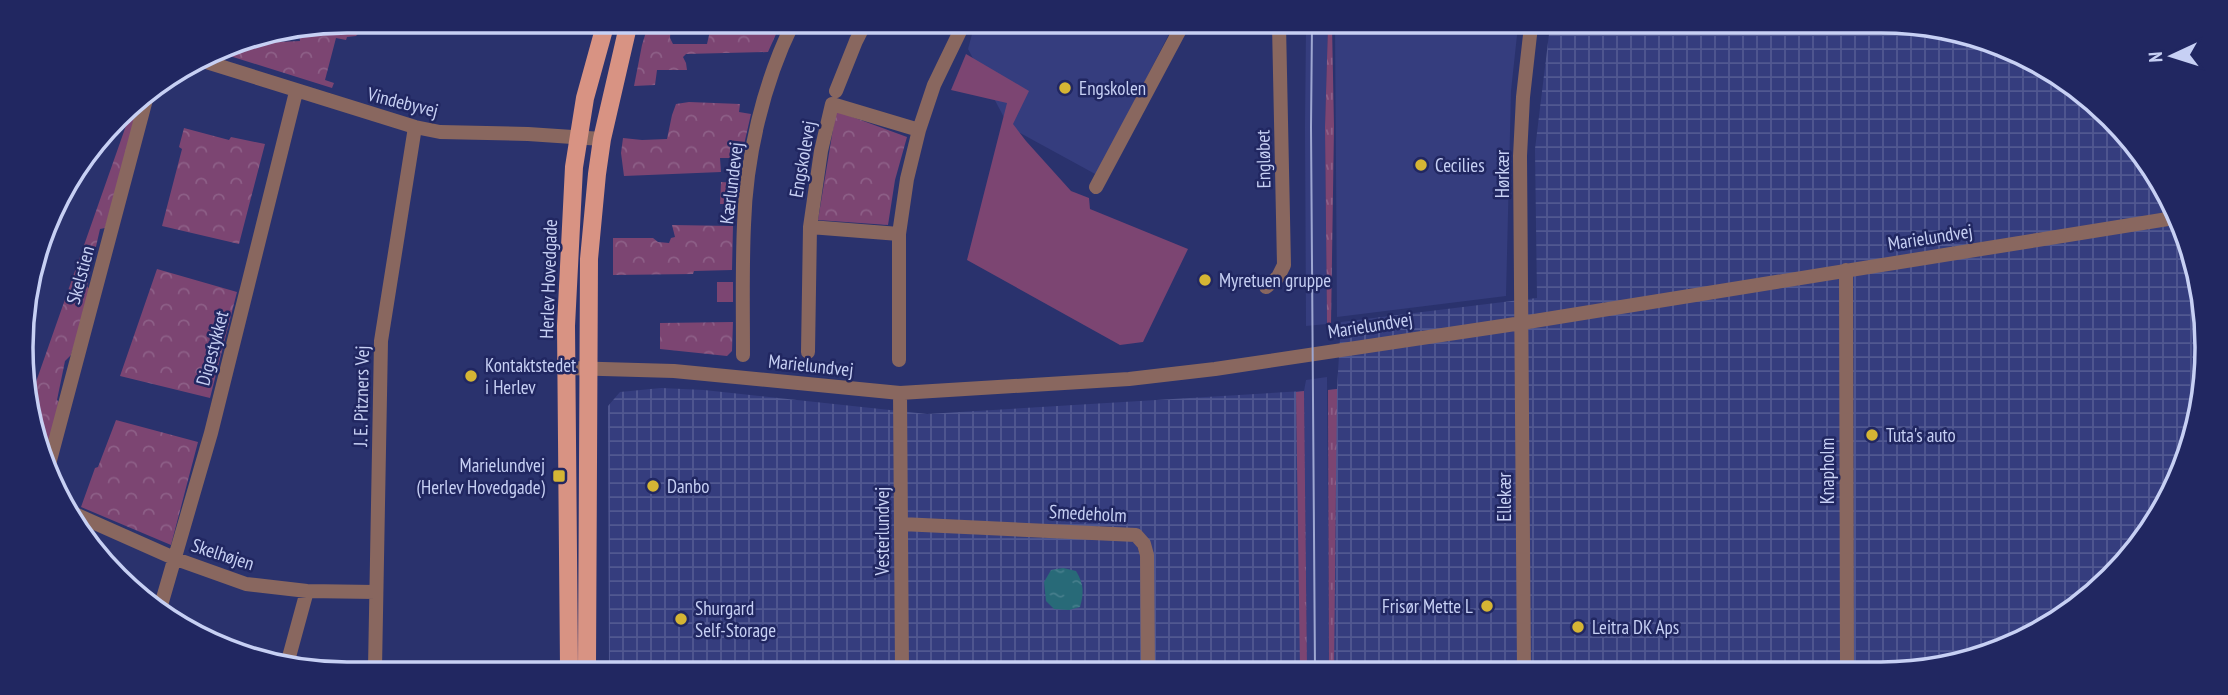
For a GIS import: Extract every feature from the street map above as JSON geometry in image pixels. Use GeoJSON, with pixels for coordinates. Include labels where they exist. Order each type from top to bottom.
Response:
{"type":"FeatureCollection","features":[{"type":"Feature","properties":{"kind":"main road","name":"Herlev Hovedgade"},"geometry":{"type":"LineString","coordinates":[[569,662],[567,306],[574,167],[592,71],[604,33]]}},
{"type":"Feature","properties":{"kind":"main road"},"geometry":{"type":"LineString","coordinates":[[587,662],[589,259],[597,174],[627,33]]}},
{"type":"Feature","properties":{"kind":"street","name":"Kærlundevej"},"geometry":{"type":"LineString","coordinates":[[743,355],[744,223],[752,155],[769,85],[788,33]]}},
{"type":"Feature","properties":{"kind":"street"},"geometry":{"type":"LineString","coordinates":[[836,91],[860,33]]}},
{"type":"Feature","properties":{"kind":"street"},"geometry":{"type":"LineString","coordinates":[[899,360],[899,234],[907,179],[934,85],[959,33]]}},
{"type":"Feature","properties":{"kind":"street"},"geometry":{"type":"LineString","coordinates":[[1096,187],[1178,33]]}},
{"type":"Feature","properties":{"kind":"street","name":"Engløbet"},"geometry":{"type":"LineString","coordinates":[[1266,286],[1278,277],[1284,265],[1279,33]]}},
{"type":"Feature","properties":{"kind":"street","name":"Hørkær"},"geometry":{"type":"LineString","coordinates":[[1522,323],[1520,156],[1530,33]]}},
{"type":"Feature","properties":{"kind":"street","name":"Vindebyvej"},"geometry":{"type":"LineString","coordinates":[[213,64],[296,92],[440,132],[603,139]]}},
{"type":"Feature","properties":{"kind":"street","name":"Digestykket"},"geometry":{"type":"LineString","coordinates":[[162,601],[211,433],[296,92]]}},
{"type":"Feature","properties":{"kind":"street","name":"Engskolevej"},"geometry":{"type":"LineString","coordinates":[[808,352],[810,227],[819,164],[832,104],[919,130]]}},
{"type":"Feature","properties":{"kind":"street","name":"Skelstien"},"geometry":{"type":"LineString","coordinates":[[52,454],[144,108]]}},
{"type":"Feature","properties":{"kind":"street","name":"J. E. Pitzners Vej"},"geometry":{"type":"LineString","coordinates":[[374,662],[381,341],[415,127]]}},
{"type":"Feature","properties":{"kind":"street","name":"Marielundvej"},"geometry":{"type":"LineString","coordinates":[[567,368],[674,371],[900,393],[1141,378],[1522,323],[2167,219]]}},
{"type":"Feature","properties":{"kind":"street","name":"Engskolevej"},"geometry":{"type":"LineString","coordinates":[[810,227],[899,234]]}},
{"type":"Feature","properties":{"kind":"street","name":"Knapholm"},"geometry":{"type":"LineString","coordinates":[[1846,270],[1847,662]]}},
{"type":"Feature","properties":{"kind":"street","name":"Ellekær"},"geometry":{"type":"LineString","coordinates":[[1522,323],[1524,662]]}},
{"type":"Feature","properties":{"kind":"street","name":"Vesterlundvej"},"geometry":{"type":"LineString","coordinates":[[900,393],[902,662]]}},
{"type":"Feature","properties":{"kind":"street","name":"Skelhøjen"},"geometry":{"type":"LineString","coordinates":[[84,519],[176,559],[246,584],[307,592],[375,592]]}},
{"type":"Feature","properties":{"kind":"street","name":"Smedeholm"},"geometry":{"type":"LineString","coordinates":[[901,524],[1136,535],[1144,544],[1147,555],[1148,662]]}},
{"type":"Feature","properties":{"kind":"street"},"geometry":{"type":"LineString","coordinates":[[289,656],[307,592]]}},
{"type":"Feature","properties":{"kind":"shaded area","name":"Engskolen"},"geometry":{"type":"Polygon","coordinates":[[[972,33],[1169,33],[1097,175],[1009,127],[968,49],[972,33]]]}},
{"type":"Feature","properties":{"kind":"shaded area"},"geometry":{"type":"Polygon","coordinates":[[[1306,33],[1328,33],[1325,127],[1327,324],[1306,326],[1306,33]]]}},
{"type":"Feature","properties":{"kind":"shaded area","name":"Cecilies"},"geometry":{"type":"Polygon","coordinates":[[[1335,33],[1517,33],[1511,91],[1506,296],[1337,317],[1335,33]]]}},
{"type":"Feature","properties":{"kind":"shaded area"},"geometry":{"type":"Polygon","coordinates":[[[1549,33],[1901,34],[1962,44],[2001,57],[2038,75],[2088,111],[2130,156],[2153,190],[2171,227],[2184,266],[2194,327],[2192,389],[2178,449],[2153,505],[2117,555],[2072,597],[2038,620],[2001,638],[1942,656],[1880,662],[1329,662],[1328,390],[1337,389],[1341,322],[1537,298],[1535,149],[1549,33]]]}},
{"type":"Feature","properties":{"kind":"shaded area"},"geometry":{"type":"Polygon","coordinates":[[[1327,377],[1329,662],[1307,662],[1306,380],[1327,377]]]}},
{"type":"Feature","properties":{"kind":"shaded area"},"geometry":{"type":"Polygon","coordinates":[[[661,388],[704,390],[927,414],[1304,391],[1307,662],[609,662],[608,406],[620,392],[661,388]]]}},
{"type":"Feature","properties":{"kind":"green space"},"geometry":{"type":"Polygon","coordinates":[[[359,33],[347,37],[346,40],[336,38],[325,80],[334,83],[332,88],[230,56],[273,42],[300,41],[300,37],[306,36],[359,33]]]}},
{"type":"Feature","properties":{"kind":"green space"},"geometry":{"type":"Polygon","coordinates":[[[646,33],[670,33],[673,44],[707,44],[710,33],[777,33],[768,52],[686,54],[683,57],[687,70],[657,70],[655,85],[634,86],[646,33]]]}},
{"type":"Feature","properties":{"kind":"green space"},"geometry":{"type":"Polygon","coordinates":[[[1328,33],[1332,33],[1334,127],[1331,324],[1327,324],[1325,127],[1328,33]]]}},
{"type":"Feature","properties":{"kind":"green space"},"geometry":{"type":"Polygon","coordinates":[[[966,54],[1029,91],[1013,124],[1071,191],[1089,198],[1090,209],[1188,249],[1143,342],[1120,345],[967,260],[1007,103],[951,90],[966,54]]]}},
{"type":"Feature","properties":{"kind":"green space"},"geometry":{"type":"Polygon","coordinates":[[[676,104],[740,104],[739,112],[751,114],[741,158],[720,158],[721,172],[624,176],[621,153],[623,138],[667,139],[676,104]]]}},
{"type":"Feature","properties":{"kind":"green space"},"geometry":{"type":"Polygon","coordinates":[[[836,111],[907,137],[895,180],[888,225],[818,220],[836,111]]]}},
{"type":"Feature","properties":{"kind":"green space"},"geometry":{"type":"Polygon","coordinates":[[[139,112],[105,228],[100,229],[87,286],[91,291],[71,355],[65,361],[57,400],[60,403],[49,447],[35,383],[127,123],[139,112]]]}},
{"type":"Feature","properties":{"kind":"green space"},"geometry":{"type":"Polygon","coordinates":[[[184,128],[229,140],[231,137],[265,144],[239,244],[162,226],[182,149],[179,147],[184,128]]]}},
{"type":"Feature","properties":{"kind":"green space"},"geometry":{"type":"Polygon","coordinates":[[[721,182],[738,183],[735,204],[720,204],[721,182]]]}},
{"type":"Feature","properties":{"kind":"green space"},"geometry":{"type":"Polygon","coordinates":[[[672,225],[733,226],[732,270],[694,271],[693,274],[613,275],[613,238],[653,238],[658,242],[669,243],[671,238],[675,237],[672,225]]]}},
{"type":"Feature","properties":{"kind":"green space"},"geometry":{"type":"Polygon","coordinates":[[[157,269],[237,292],[210,398],[120,376],[157,269]]]}},
{"type":"Feature","properties":{"kind":"green space"},"geometry":{"type":"Polygon","coordinates":[[[717,282],[733,282],[733,302],[717,302],[717,282]]]}},
{"type":"Feature","properties":{"kind":"green space"},"geometry":{"type":"Polygon","coordinates":[[[733,322],[732,351],[727,356],[660,349],[660,323],[733,322]]]}},
{"type":"Feature","properties":{"kind":"green space"},"geometry":{"type":"Polygon","coordinates":[[[1337,389],[1334,662],[1329,662],[1328,390],[1337,389]]]}},
{"type":"Feature","properties":{"kind":"green space"},"geometry":{"type":"Polygon","coordinates":[[[1304,391],[1307,662],[1300,662],[1296,392],[1304,391]]]}},
{"type":"Feature","properties":{"kind":"green space"},"geometry":{"type":"Polygon","coordinates":[[[116,420],[198,442],[171,545],[81,507],[116,420]]]}},
{"type":"Feature","properties":{"kind":"water"},"geometry":{"type":"Polygon","coordinates":[[[1063,568],[1076,571],[1081,580],[1080,607],[1069,610],[1054,609],[1046,601],[1044,582],[1051,570],[1063,568]]]}},
{"type":"Feature","properties":{"kind":"tram line"},"geometry":{"type":"LineString","coordinates":[[1312,33],[1315,662]]}},
{"type":"Feature","properties":{"kind":"place","name":"Engskolen"},"geometry":{"type":"Point","coordinates":[1065,88]}},
{"type":"Feature","properties":{"kind":"place","name":"Cecilies"},"geometry":{"type":"Point","coordinates":[1421,165]}},
{"type":"Feature","properties":{"kind":"place","name":"Myretuen gruppe"},"geometry":{"type":"Point","coordinates":[1205,280]}},
{"type":"Feature","properties":{"kind":"place","name":"Kontaktstedet i Herlev"},"geometry":{"type":"Point","coordinates":[471,376]}},
{"type":"Feature","properties":{"kind":"place","name":"Tuta's auto"},"geometry":{"type":"Point","coordinates":[1872,435]}},
{"type":"Feature","properties":{"kind":"place","name":"Marielundvej (Herlev Hovedgade)"},"geometry":{"type":"Point","coordinates":[559,476]}},
{"type":"Feature","properties":{"kind":"place","name":"Danbo"},"geometry":{"type":"Point","coordinates":[653,486]}},
{"type":"Feature","properties":{"kind":"place","name":"Frisør Mette L"},"geometry":{"type":"Point","coordinates":[1487,606]}},
{"type":"Feature","properties":{"kind":"place","name":"Shurgard Self-Storage"},"geometry":{"type":"Point","coordinates":[681,619]}},
{"type":"Feature","properties":{"kind":"place","name":"Leitra DK Aps"},"geometry":{"type":"Point","coordinates":[1578,627]}}]}
